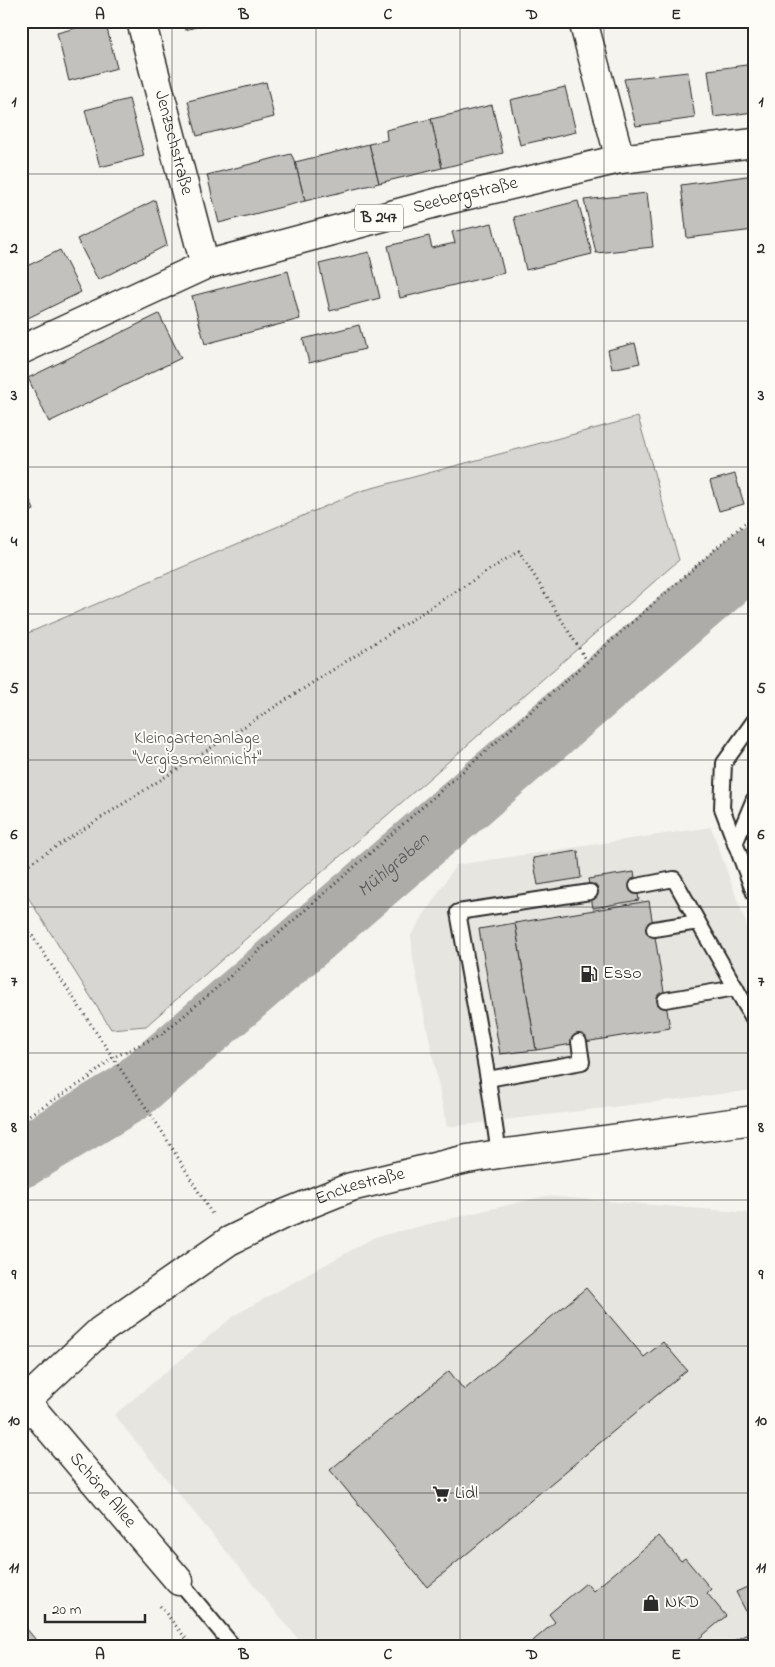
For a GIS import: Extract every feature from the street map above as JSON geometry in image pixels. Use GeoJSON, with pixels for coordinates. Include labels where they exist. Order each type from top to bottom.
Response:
{"type":"FeatureCollection","features":[{"type":"Feature","properties":{"kind":"main road","name":"Jenzschstraße"},"geometry":{"type":"LineString","coordinates":[[141,21],[205,265]]}},
{"type":"Feature","properties":{"kind":"main road"},"geometry":{"type":"LineString","coordinates":[[583,21],[620,159]]}},
{"type":"Feature","properties":{"kind":"main road","name":"Seebergstraße"},"geometry":{"type":"LineString","coordinates":[[21,350],[205,265],[443,201],[620,159],[754,143]]}},
{"type":"Feature","properties":{"kind":"main road","name":"Enckestraße"},"geometry":{"type":"LineString","coordinates":[[23,1402],[100,1331],[229,1241],[284,1214],[352,1186],[467,1159],[754,1120]]}},
{"type":"Feature","properties":{"kind":"main road","name":"Schöne Allee"},"geometry":{"type":"LineString","coordinates":[[23,1402],[179,1581]]}},
{"type":"Feature","properties":{"kind":"lane"},"geometry":{"type":"LineString","coordinates":[[754,721],[724,763],[722,808],[754,893]]}},
{"type":"Feature","properties":{"kind":"lane"},"geometry":{"type":"LineString","coordinates":[[735,844],[754,799]]}},
{"type":"Feature","properties":{"kind":"lane"},"geometry":{"type":"LineString","coordinates":[[636,886],[674,879],[754,1020]]}},
{"type":"Feature","properties":{"kind":"lane"},"geometry":{"type":"LineString","coordinates":[[499,1154],[488,1079],[458,912],[590,892]]}},
{"type":"Feature","properties":{"kind":"lane"},"geometry":{"type":"LineString","coordinates":[[654,929],[698,922]]}},
{"type":"Feature","properties":{"kind":"lane"},"geometry":{"type":"LineString","coordinates":[[665,1000],[736,988]]}},
{"type":"Feature","properties":{"kind":"lane"},"geometry":{"type":"LineString","coordinates":[[488,1079],[582,1062],[578,1042]]}},
{"type":"Feature","properties":{"kind":"lane"},"geometry":{"type":"LineString","coordinates":[[179,1581],[233,1646]]}},
{"type":"Feature","properties":{"kind":"path"},"geometry":{"type":"LineString","coordinates":[[21,1120],[89,1078],[112,1058],[162,1034],[754,516]]}},
{"type":"Feature","properties":{"kind":"path"},"geometry":{"type":"LineString","coordinates":[[21,869],[519,551],[587,661]]}},
{"type":"Feature","properties":{"kind":"path"},"geometry":{"type":"LineString","coordinates":[[21,919],[163,1133],[214,1218]]}},
{"type":"Feature","properties":{"kind":"shaded area"},"geometry":{"type":"Polygon","coordinates":[[[711,827],[754,946],[754,1090],[447,1127],[413,959],[411,935],[456,865],[711,827]]]}},
{"type":"Feature","properties":{"kind":"shaded area"},"geometry":{"type":"Polygon","coordinates":[[[545,1196],[751,1213],[754,1223],[754,1646],[304,1646],[114,1415],[235,1315],[375,1237],[545,1196]]]}},
{"type":"Feature","properties":{"kind":"green space","name":"Kleingartenanlage \"Vergissmeinnicht\""},"geometry":{"type":"Polygon","coordinates":[[[638,417],[679,560],[146,1026],[111,1029],[21,886],[21,636],[361,491],[638,417]]]}},
{"type":"Feature","properties":{"kind":"building"},"geometry":{"type":"Polygon","coordinates":[[[105,21],[117,68],[69,81],[57,33],[105,21]]]}},
{"type":"Feature","properties":{"kind":"building"},"geometry":{"type":"Polygon","coordinates":[[[182,21],[217,21],[185,30],[182,21]]]}},
{"type":"Feature","properties":{"kind":"building"},"geometry":{"type":"Polygon","coordinates":[[[754,64],[754,112],[714,117],[708,70],[754,64]]]}},
{"type":"Feature","properties":{"kind":"building"},"geometry":{"type":"Polygon","coordinates":[[[688,72],[695,118],[636,126],[624,79],[688,72]]]}},
{"type":"Feature","properties":{"kind":"building"},"geometry":{"type":"Polygon","coordinates":[[[266,82],[274,117],[197,136],[188,101],[266,82]]]}},
{"type":"Feature","properties":{"kind":"building"},"geometry":{"type":"Polygon","coordinates":[[[565,87],[576,132],[520,145],[510,100],[565,87]]]}},
{"type":"Feature","properties":{"kind":"building"},"geometry":{"type":"Polygon","coordinates":[[[129,99],[144,156],[100,167],[85,110],[129,99]]]}},
{"type":"Feature","properties":{"kind":"building"},"geometry":{"type":"Polygon","coordinates":[[[492,105],[503,153],[442,168],[431,119],[492,105]]]}},
{"type":"Feature","properties":{"kind":"building"},"geometry":{"type":"Polygon","coordinates":[[[431,119],[442,168],[379,183],[369,144],[387,140],[386,130],[431,119]]]}},
{"type":"Feature","properties":{"kind":"building"},"geometry":{"type":"Polygon","coordinates":[[[369,144],[379,183],[305,201],[295,162],[369,144]]]}},
{"type":"Feature","properties":{"kind":"building"},"geometry":{"type":"Polygon","coordinates":[[[291,154],[295,162],[305,201],[219,223],[207,175],[291,154]]]}},
{"type":"Feature","properties":{"kind":"building"},"geometry":{"type":"Polygon","coordinates":[[[754,175],[754,230],[687,238],[681,185],[754,175]]]}},
{"type":"Feature","properties":{"kind":"building"},"geometry":{"type":"Polygon","coordinates":[[[647,193],[653,247],[596,253],[584,200],[647,193]]]}},
{"type":"Feature","properties":{"kind":"building"},"geometry":{"type":"Polygon","coordinates":[[[155,200],[167,245],[98,280],[77,239],[155,200]]]}},
{"type":"Feature","properties":{"kind":"building"},"geometry":{"type":"Polygon","coordinates":[[[578,201],[592,254],[526,270],[514,217],[578,201]]]}},
{"type":"Feature","properties":{"kind":"building"},"geometry":{"type":"Polygon","coordinates":[[[492,223],[504,273],[400,298],[388,246],[429,236],[432,248],[455,243],[452,232],[492,223]]]}},
{"type":"Feature","properties":{"kind":"building"},"geometry":{"type":"Polygon","coordinates":[[[60,250],[81,292],[26,319],[21,310],[21,269],[60,250]]]}},
{"type":"Feature","properties":{"kind":"building"},"geometry":{"type":"Polygon","coordinates":[[[369,252],[380,298],[330,311],[319,264],[369,252]]]}},
{"type":"Feature","properties":{"kind":"building"},"geometry":{"type":"Polygon","coordinates":[[[288,271],[300,319],[205,344],[192,296],[288,271]]]}},
{"type":"Feature","properties":{"kind":"building"},"geometry":{"type":"Polygon","coordinates":[[[159,314],[181,358],[49,422],[28,378],[159,314]]]}},
{"type":"Feature","properties":{"kind":"building"},"geometry":{"type":"Polygon","coordinates":[[[359,325],[365,349],[309,363],[303,339],[359,325]]]}},
{"type":"Feature","properties":{"kind":"building"},"geometry":{"type":"Polygon","coordinates":[[[635,343],[640,363],[612,369],[608,350],[635,343]]]}},
{"type":"Feature","properties":{"kind":"building"},"geometry":{"type":"Polygon","coordinates":[[[735,474],[744,504],[719,511],[710,481],[735,474]]]}},
{"type":"Feature","properties":{"kind":"building"},"geometry":{"type":"Polygon","coordinates":[[[25,488],[34,510],[21,516],[21,489],[25,488]]]}},
{"type":"Feature","properties":{"kind":"building"},"geometry":{"type":"Polygon","coordinates":[[[578,851],[581,878],[538,885],[533,858],[578,851]]]}},
{"type":"Feature","properties":{"kind":"building"},"geometry":{"type":"Polygon","coordinates":[[[634,872],[639,900],[593,908],[588,879],[634,872]]]}},
{"type":"Feature","properties":{"kind":"building"},"geometry":{"type":"Polygon","coordinates":[[[649,901],[670,1028],[536,1050],[515,923],[649,901]]]}},
{"type":"Feature","properties":{"kind":"building"},"geometry":{"type":"Polygon","coordinates":[[[515,923],[536,1050],[500,1054],[479,929],[515,923]]]}},
{"type":"Feature","properties":{"kind":"building"},"geometry":{"type":"Polygon","coordinates":[[[586,1288],[644,1357],[663,1342],[687,1370],[427,1587],[330,1470],[449,1371],[464,1390],[586,1288]]]}},
{"type":"Feature","properties":{"kind":"building"},"geometry":{"type":"Polygon","coordinates":[[[659,1536],[681,1561],[685,1558],[711,1589],[707,1593],[726,1616],[690,1646],[527,1646],[555,1622],[549,1614],[586,1583],[593,1591],[659,1536]]]}},
{"type":"Feature","properties":{"kind":"building"},"geometry":{"type":"Polygon","coordinates":[[[754,1584],[754,1627],[736,1592],[754,1584]]]}},
{"type":"Feature","properties":{"kind":"building"},"geometry":{"type":"Polygon","coordinates":[[[21,1622],[41,1646],[21,1646],[21,1622]]]}},
{"type":"Feature","properties":{"kind":"building"},"geometry":{"type":"Polygon","coordinates":[[[754,1631],[754,1646],[733,1646],[731,1642],[754,1631]]]}},
{"type":"Feature","properties":{"kind":"waterway","name":"Mühlgraben"},"geometry":{"type":"LineString","coordinates":[[21,1158],[129,1093],[754,555]]}},
{"type":"Feature","properties":{"kind":"place","name":"Esso"},"geometry":{"type":"Point","coordinates":[589,974]}},
{"type":"Feature","properties":{"kind":"place","name":"Lidl"},"geometry":{"type":"Point","coordinates":[441,1494]}},
{"type":"Feature","properties":{"kind":"place","name":"NKD"},"geometry":{"type":"Point","coordinates":[651,1603]}}]}
